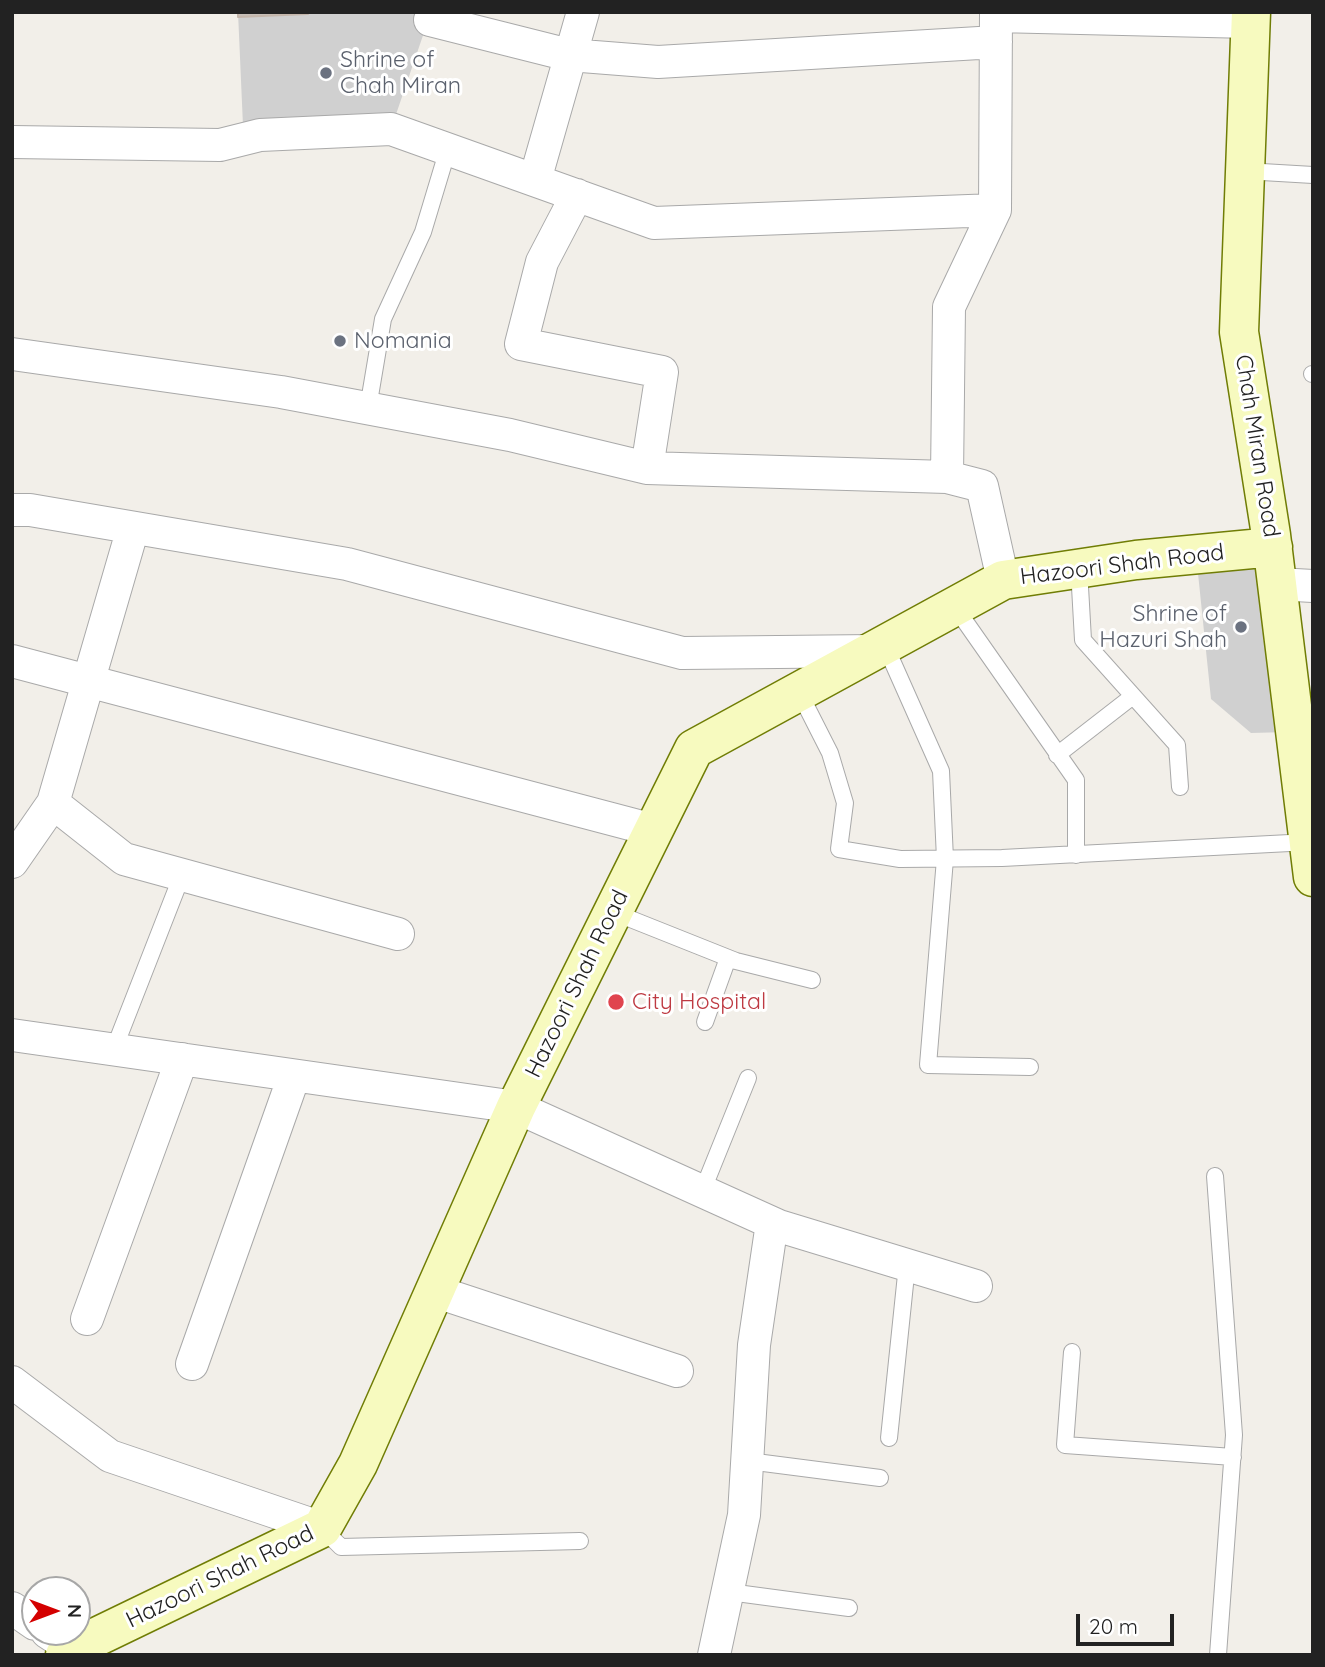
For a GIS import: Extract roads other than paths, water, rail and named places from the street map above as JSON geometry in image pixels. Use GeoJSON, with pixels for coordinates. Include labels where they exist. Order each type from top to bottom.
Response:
{"type":"FeatureCollection","features":[{"type":"Feature","properties":{"kind":"street"},"geometry":{"type":"LineString","coordinates":[[535,180],[583,12]]}},
{"type":"Feature","properties":{"kind":"street"},"geometry":{"type":"LineString","coordinates":[[430,20],[569,55],[658,62],[996,24],[1250,17]]}},
{"type":"Feature","properties":{"kind":"street","name":"Chah Miran Road"},"geometry":{"type":"LineString","coordinates":[[1250,17],[1239,332],[1273,547],[1295,585],[1311,859]]}},
{"type":"Feature","properties":{"kind":"street"},"geometry":{"type":"LineString","coordinates":[[947,477],[949,307],[995,210],[996,24]]}},
{"type":"Feature","properties":{"kind":"street"},"geometry":{"type":"LineString","coordinates":[[12,142],[220,145],[260,135],[391,129],[654,223],[995,210]]}},
{"type":"Feature","properties":{"kind":"street"},"geometry":{"type":"LineString","coordinates":[[577,195],[542,262],[521,344],[662,372],[647,468]]}},
{"type":"Feature","properties":{"kind":"street"},"geometry":{"type":"LineString","coordinates":[[12,354],[281,392],[510,435],[647,468],[947,477],[982,486],[1003,580]]}},
{"type":"Feature","properties":{"kind":"street"},"geometry":{"type":"LineString","coordinates":[[12,510],[30,510],[347,564],[682,653],[880,648]]}},
{"type":"Feature","properties":{"kind":"street"},"geometry":{"type":"LineString","coordinates":[[12,862],[53,803],[133,528]]}},
{"type":"Feature","properties":{"kind":"street","name":"Hazoori Shah Road"},"geometry":{"type":"LineString","coordinates":[[91,1632],[322,1528],[358,1464],[516,1107],[694,749],[1003,580],[1273,547]]}},
{"type":"Feature","properties":{"kind":"street"},"geometry":{"type":"LineString","coordinates":[[12,661],[653,830]]}},
{"type":"Feature","properties":{"kind":"street"},"geometry":{"type":"LineString","coordinates":[[53,803],[124,859],[398,934]]}},
{"type":"Feature","properties":{"kind":"street"},"geometry":{"type":"LineString","coordinates":[[12,1035],[516,1107],[772,1223],[976,1286]]}},
{"type":"Feature","properties":{"kind":"street"},"geometry":{"type":"LineString","coordinates":[[87,1319],[182,1059]]}},
{"type":"Feature","properties":{"kind":"street"},"geometry":{"type":"LineString","coordinates":[[192,1364],[295,1076]]}},
{"type":"Feature","properties":{"kind":"street"},"geometry":{"type":"LineString","coordinates":[[714,1655],[744,1515],[754,1345],[772,1223]]}},
{"type":"Feature","properties":{"kind":"street"},"geometry":{"type":"LineString","coordinates":[[434,1292],[677,1371]]}},
{"type":"Feature","properties":{"kind":"street"},"geometry":{"type":"LineString","coordinates":[[12,1382],[110,1457],[322,1528]]}},
{"type":"Feature","properties":{"kind":"lane"},"geometry":{"type":"LineString","coordinates":[[368,408],[383,319],[423,232],[447,149]]}},
{"type":"Feature","properties":{"kind":"lane"},"geometry":{"type":"LineString","coordinates":[[1245,171],[1313,175]]}},
{"type":"Feature","properties":{"kind":"lane"},"geometry":{"type":"LineString","coordinates":[[1079,569],[1083,640],[1177,745],[1180,787]]}},
{"type":"Feature","properties":{"kind":"lane"},"geometry":{"type":"LineString","coordinates":[[955,607],[1076,780],[1076,855]]}},
{"type":"Feature","properties":{"kind":"lane"},"geometry":{"type":"LineString","coordinates":[[880,648],[942,771],[945,859],[928,1065],[1030,1067]]}},
{"type":"Feature","properties":{"kind":"lane"},"geometry":{"type":"LineString","coordinates":[[799,692],[830,753],[845,803],[839,849],[900,859],[1076,855],[1311,859]]}},
{"type":"Feature","properties":{"kind":"lane"},"geometry":{"type":"LineString","coordinates":[[1057,755],[1133,696]]}},
{"type":"Feature","properties":{"kind":"lane"},"geometry":{"type":"LineString","coordinates":[[114,1049],[182,875]]}},
{"type":"Feature","properties":{"kind":"lane"},"geometry":{"type":"LineString","coordinates":[[612,912],[728,958],[812,979]]}},
{"type":"Feature","properties":{"kind":"lane"},"geometry":{"type":"LineString","coordinates":[[705,1022],[728,958]]}},
{"type":"Feature","properties":{"kind":"lane"},"geometry":{"type":"LineString","coordinates":[[702,1192],[748,1078]]}},
{"type":"Feature","properties":{"kind":"lane"},"geometry":{"type":"LineString","coordinates":[[1215,1176],[1230,1368],[1233,1457],[1218,1655]]}},
{"type":"Feature","properties":{"kind":"lane"},"geometry":{"type":"LineString","coordinates":[[889,1438],[907,1265]]}},
{"type":"Feature","properties":{"kind":"lane"},"geometry":{"type":"LineString","coordinates":[[1072,1352],[1065,1445],[1233,1457]]}},
{"type":"Feature","properties":{"kind":"lane"},"geometry":{"type":"LineString","coordinates":[[748,1461],[880,1478]]}},
{"type":"Feature","properties":{"kind":"lane"},"geometry":{"type":"LineString","coordinates":[[322,1528],[341,1547],[580,1541]]}},
{"type":"Feature","properties":{"kind":"lane"},"geometry":{"type":"LineString","coordinates":[[729,1592],[849,1608]]}},
{"type":"Feature","properties":{"kind":"place","name":"Shrine of Chah Miran"},"geometry":{"type":"Point","coordinates":[326,73]}},
{"type":"Feature","properties":{"kind":"place","name":"Nomania"},"geometry":{"type":"Point","coordinates":[340,341]}},
{"type":"Feature","properties":{"kind":"place","name":"Shrine of Hazuri Shah"},"geometry":{"type":"Point","coordinates":[1241,627]}},
{"type":"Feature","properties":{"kind":"place","name":"City Hospital"},"geometry":{"type":"Point","coordinates":[616,1002]}}]}
